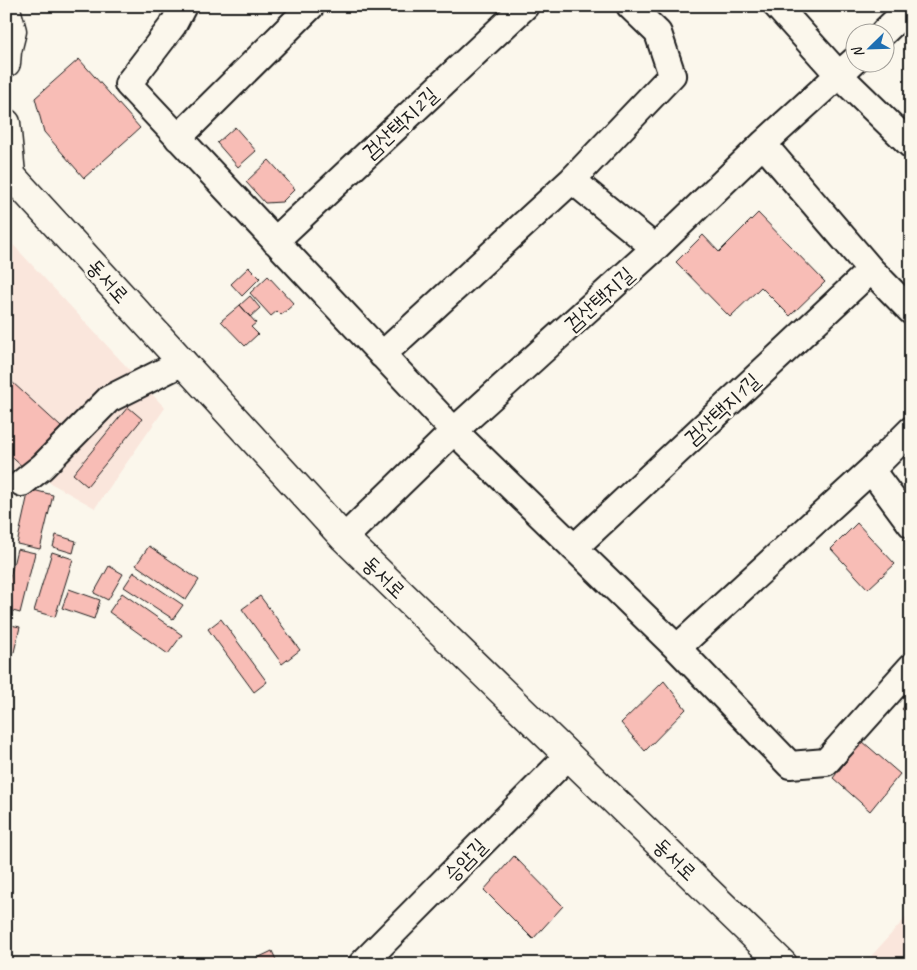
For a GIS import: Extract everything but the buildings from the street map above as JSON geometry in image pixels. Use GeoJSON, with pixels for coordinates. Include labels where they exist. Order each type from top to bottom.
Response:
{"type":"FeatureCollection","features":[{"type":"Feature","properties":{"kind":"main road"},"geometry":{"type":"LineString","coordinates":[[6,9],[12,31],[6,63]]}},
{"type":"Feature","properties":{"kind":"main road"},"geometry":{"type":"LineString","coordinates":[[6,123],[11,178]]}},
{"type":"Feature","properties":{"kind":"main road","name":"동서로"},"geometry":{"type":"LineString","coordinates":[[11,178],[344,538],[783,964]]}},
{"type":"Feature","properties":{"kind":"street"},"geometry":{"type":"LineString","coordinates":[[183,6],[173,25],[128,84],[454,432],[677,648],[790,765],[826,762],[911,667]]}},
{"type":"Feature","properties":{"kind":"street"},"geometry":{"type":"LineString","coordinates":[[178,138],[311,6]]}},
{"type":"Feature","properties":{"kind":"street","name":"검산택지2길"},"geometry":{"type":"LineString","coordinates":[[274,240],[525,6]]}},
{"type":"Feature","properties":{"kind":"street"},"geometry":{"type":"LineString","coordinates":[[382,355],[572,180],[672,75],[658,33],[630,6]]}},
{"type":"Feature","properties":{"kind":"street"},"geometry":{"type":"LineString","coordinates":[[777,6],[844,65]]}},
{"type":"Feature","properties":{"kind":"street"},"geometry":{"type":"LineString","coordinates":[[894,22],[911,6]]}},
{"type":"Feature","properties":{"kind":"street","name":"검산택지길"},"geometry":{"type":"LineString","coordinates":[[344,538],[454,432],[655,248],[763,144],[844,71]]}},
{"type":"Feature","properties":{"kind":"street"},"geometry":{"type":"LineString","coordinates":[[850,72],[911,145]]}},
{"type":"Feature","properties":{"kind":"street"},"geometry":{"type":"LineString","coordinates":[[763,144],[871,270],[911,310]]}},
{"type":"Feature","properties":{"kind":"street"},"geometry":{"type":"LineString","coordinates":[[572,180],[655,248]]}},
{"type":"Feature","properties":{"kind":"street","name":"검산택지1길"},"geometry":{"type":"LineString","coordinates":[[574,548],[871,270]]}},
{"type":"Feature","properties":{"kind":"street"},"geometry":{"type":"LineString","coordinates":[[22,482],[42,467],[109,398],[183,362]]}},
{"type":"Feature","properties":{"kind":"street"},"geometry":{"type":"LineString","coordinates":[[677,648],[871,470],[911,430]]}},
{"type":"Feature","properties":{"kind":"street"},"geometry":{"type":"LineString","coordinates":[[871,470],[911,524]]}},
{"type":"Feature","properties":{"kind":"street","name":"승암길"},"geometry":{"type":"LineString","coordinates":[[362,964],[568,756]]}},
{"type":"Feature","properties":{"kind":"shaded area"},"geometry":{"type":"Polygon","coordinates":[[[6,237],[165,408],[95,508],[45,480],[6,466],[6,237]]]}},
{"type":"Feature","properties":{"kind":"shaded area"},"geometry":{"type":"Polygon","coordinates":[[[911,912],[911,964],[864,964],[911,912]]]}}]}
